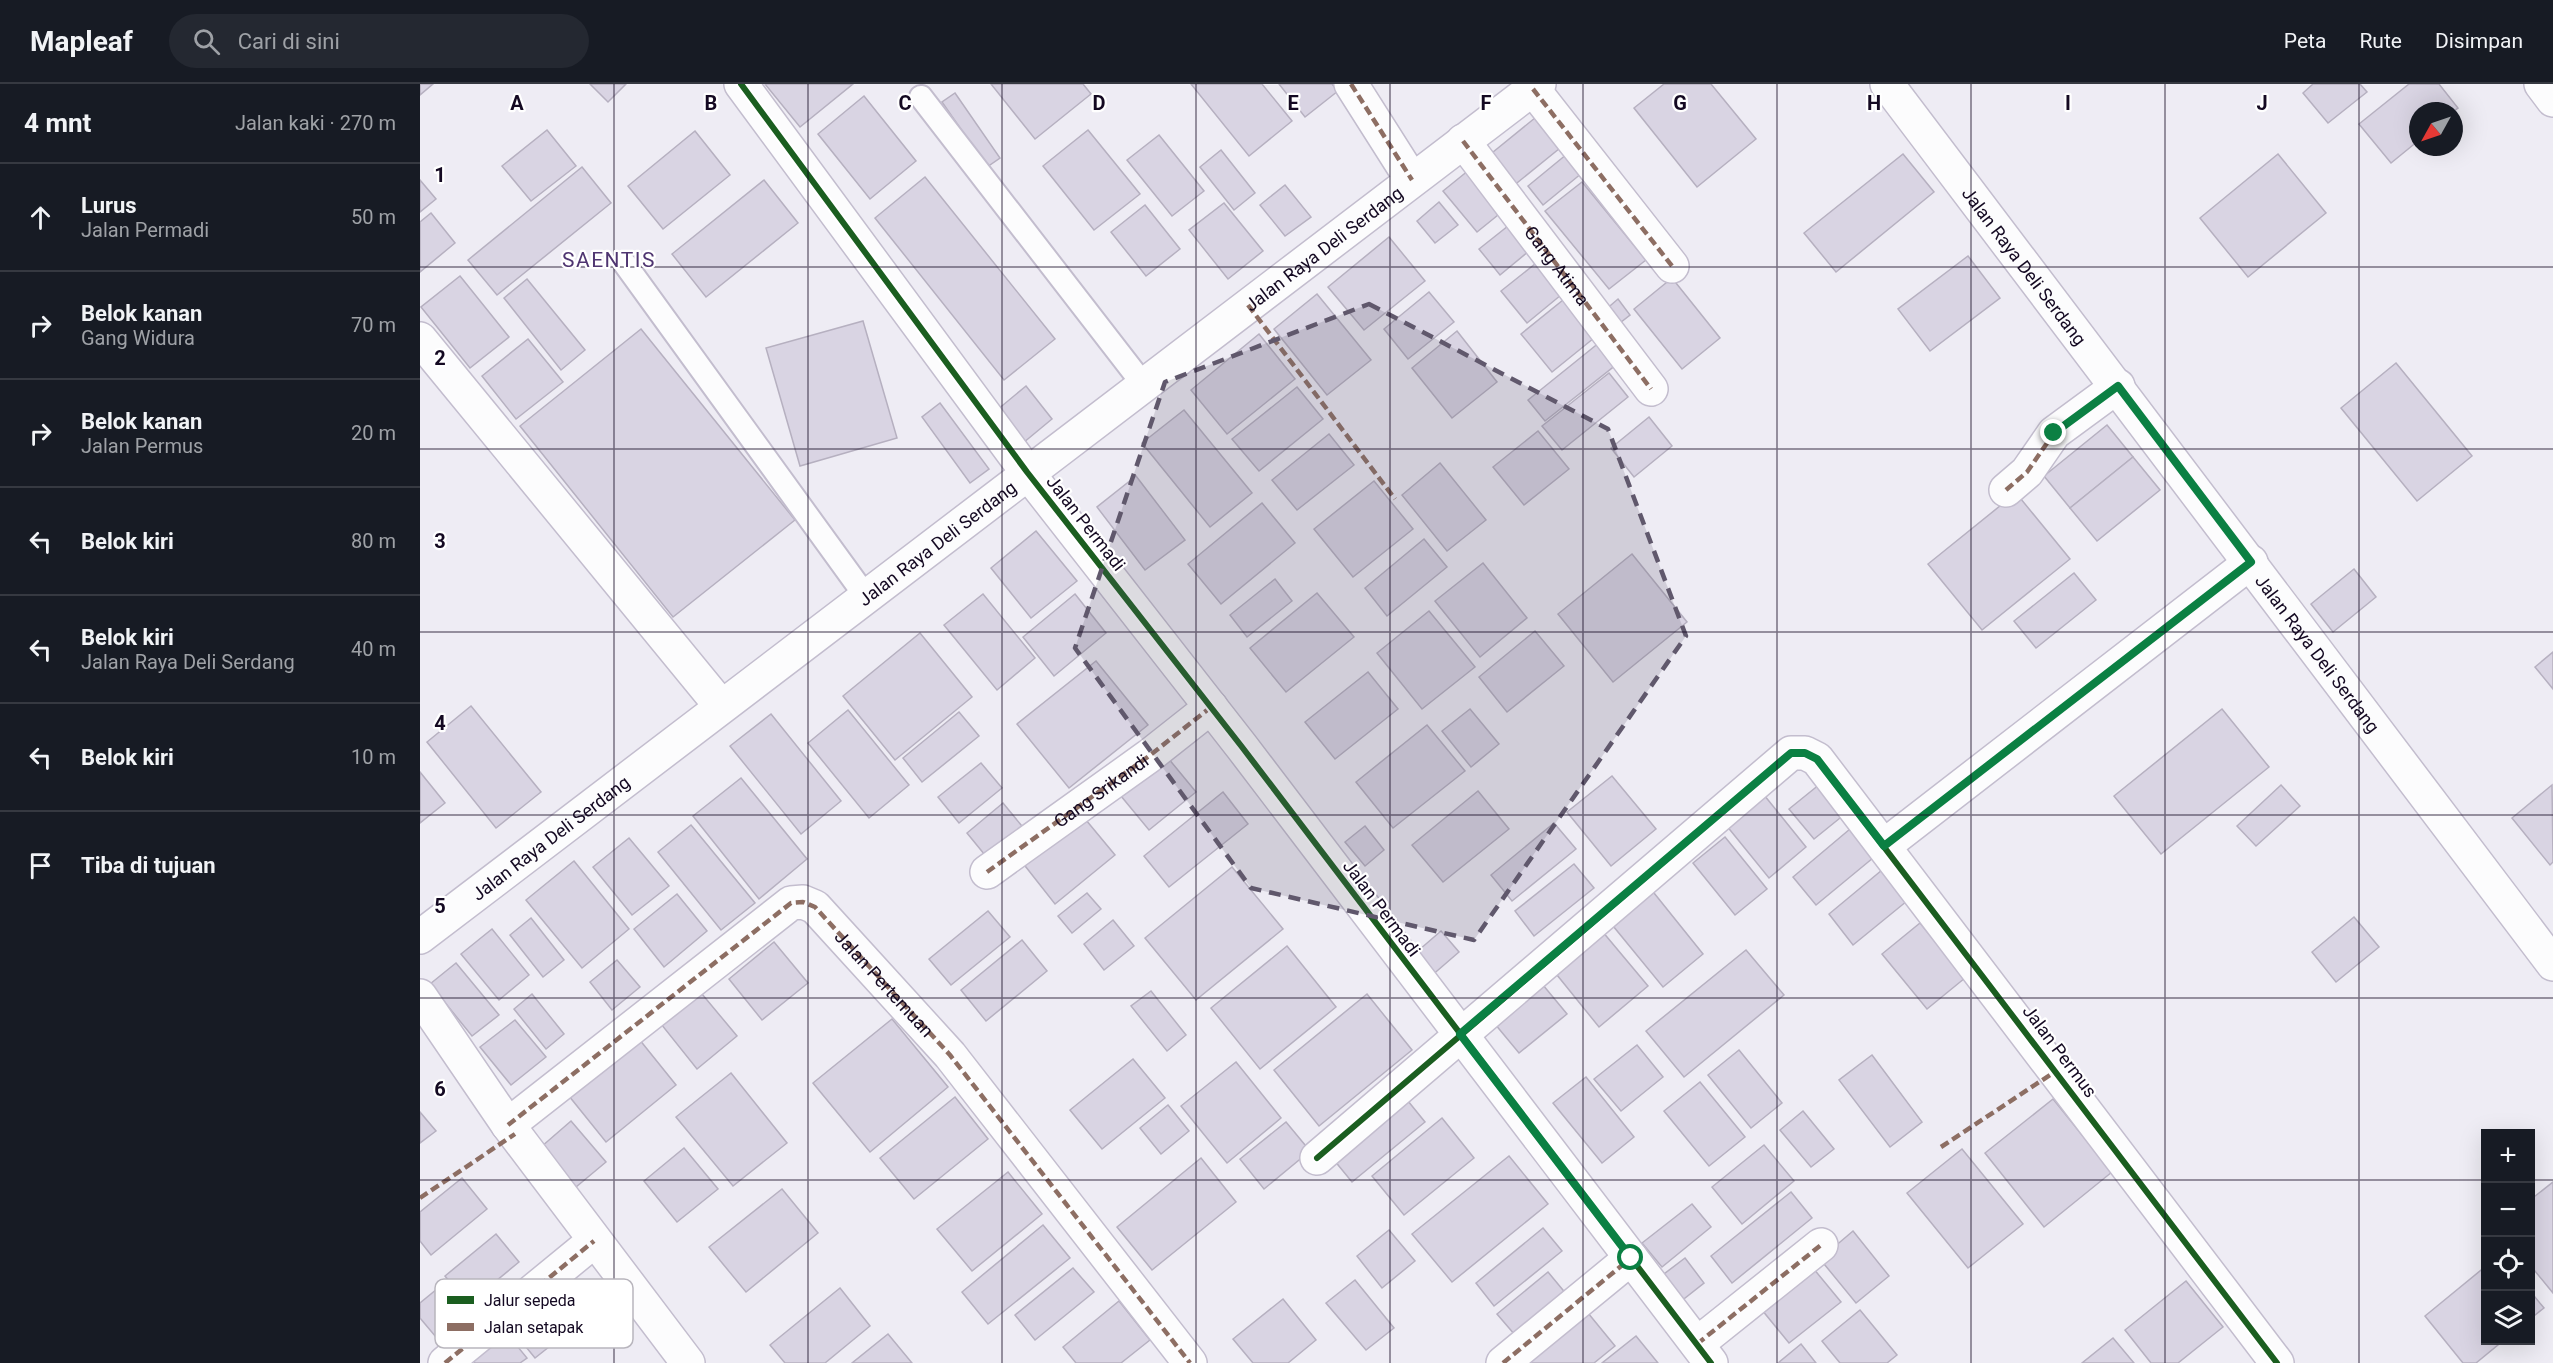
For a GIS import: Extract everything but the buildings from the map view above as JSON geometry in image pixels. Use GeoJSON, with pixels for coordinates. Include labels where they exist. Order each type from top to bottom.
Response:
{"type":"FeatureCollection","features":[{"type":"Feature","properties":{"kind":"street","name":"Jalan Permadi"},"geometry":{"type":"LineString","coordinates":[[741,84],[1027,472],[1210,707],[1704,1353]]}},
{"type":"Feature","properties":{"kind":"street"},"geometry":{"type":"LineString","coordinates":[[1351,84],[1412,180]]}},
{"type":"Feature","properties":{"kind":"street","name":"Jalan Raya Deli Serdang"},"geometry":{"type":"LineString","coordinates":[[1887,84],[2118,386],[2553,964]]}},
{"type":"Feature","properties":{"kind":"street"},"geometry":{"type":"LineString","coordinates":[[2541,84],[2553,100]]}},
{"type":"Feature","properties":{"kind":"street","name":"Jalan Raya Deli Serdang"},"geometry":{"type":"LineString","coordinates":[[420,937],[1536,86]]}},
{"type":"Feature","properties":{"kind":"street"},"geometry":{"type":"LineString","coordinates":[[1536,86],[1672,266]]}},
{"type":"Feature","properties":{"kind":"street","name":"Gang Atima"},"geometry":{"type":"LineString","coordinates":[[1462,141],[1651,389]]}},
{"type":"Feature","properties":{"kind":"street"},"geometry":{"type":"LineString","coordinates":[[420,339],[721,706]]}},
{"type":"Feature","properties":{"kind":"street"},"geometry":{"type":"LineString","coordinates":[[2006,490],[2027,472],[2054,433],[2118,386]]}},
{"type":"Feature","properties":{"kind":"street"},"geometry":{"type":"LineString","coordinates":[[1884,846],[2251,562]]}},
{"type":"Feature","properties":{"kind":"street","name":"Gang Srikandi"},"geometry":{"type":"LineString","coordinates":[[987,872],[1149,756],[1210,707]]}},
{"type":"Feature","properties":{"kind":"street","name":"Jalan Permus"},"geometry":{"type":"LineString","coordinates":[[1460,1034],[1791,753],[1805,753],[1817,759],[2277,1363]]}},
{"type":"Feature","properties":{"kind":"street","name":"Jalan Pertemuan"},"geometry":{"type":"LineString","coordinates":[[508,1125],[791,903],[803,902],[815,907],[950,1055],[1190,1363]]}},
{"type":"Feature","properties":{"kind":"street"},"geometry":{"type":"LineString","coordinates":[[420,996],[508,1125],[623,1279]]}},
{"type":"Feature","properties":{"kind":"street"},"geometry":{"type":"LineString","coordinates":[[1317,1158],[1460,1034]]}},
{"type":"Feature","properties":{"kind":"street"},"geometry":{"type":"LineString","coordinates":[[548,1279],[594,1241]]}},
{"type":"Feature","properties":{"kind":"street"},"geometry":{"type":"LineString","coordinates":[[1704,1353],[1821,1245]]}},
{"type":"Feature","properties":{"kind":"street"},"geometry":{"type":"LineString","coordinates":[[1503,1363],[1631,1258]]}},
{"type":"Feature","properties":{"kind":"street"},"geometry":{"type":"LineString","coordinates":[[633,1292],[688,1363]]}},
{"type":"Feature","properties":{"kind":"street"},"geometry":{"type":"LineString","coordinates":[[445,1363],[463,1348]]}},
{"type":"Feature","properties":{"kind":"lane"},"geometry":{"type":"LineString","coordinates":[[921,97],[1143,384]]}},
{"type":"Feature","properties":{"kind":"lane"},"geometry":{"type":"LineString","coordinates":[[625,264],[867,598]]}},
{"type":"Feature","properties":{"kind":"highlighted area"},"geometry":{"type":"Polygon","coordinates":[[[1369,304],[1608,429],[1686,636],[1474,940],[1251,888],[1075,648],[1165,382],[1369,304]]]}},
{"type":"Feature","properties":{"kind":"marked path"},"geometry":{"type":"LineString","coordinates":[[1351,84],[1412,180]]}},
{"type":"Feature","properties":{"kind":"marked path"},"geometry":{"type":"LineString","coordinates":[[1533,89],[1672,266]]}},
{"type":"Feature","properties":{"kind":"marked path"},"geometry":{"type":"LineString","coordinates":[[1463,141],[1651,389]]}},
{"type":"Feature","properties":{"kind":"marked path"},"geometry":{"type":"LineString","coordinates":[[1248,305],[1395,499]]}},
{"type":"Feature","properties":{"kind":"marked path"},"geometry":{"type":"LineString","coordinates":[[2006,490],[2027,472],[2054,433],[2118,386]]}},
{"type":"Feature","properties":{"kind":"marked path"},"geometry":{"type":"LineString","coordinates":[[1884,846],[2251,562]]}},
{"type":"Feature","properties":{"kind":"marked path"},"geometry":{"type":"LineString","coordinates":[[987,872],[1149,756],[1211,707]]}},
{"type":"Feature","properties":{"kind":"marked path"},"geometry":{"type":"LineString","coordinates":[[508,1125],[791,903],[803,902],[815,907],[950,1055],[1190,1363]]}},
{"type":"Feature","properties":{"kind":"marked path"},"geometry":{"type":"LineString","coordinates":[[1941,1147],[2056,1071]]}},
{"type":"Feature","properties":{"kind":"marked path"},"geometry":{"type":"LineString","coordinates":[[420,1198],[515,1134]]}},
{"type":"Feature","properties":{"kind":"marked path"},"geometry":{"type":"LineString","coordinates":[[548,1279],[594,1241]]}},
{"type":"Feature","properties":{"kind":"marked path"},"geometry":{"type":"LineString","coordinates":[[1697,1344],[1821,1245]]}},
{"type":"Feature","properties":{"kind":"marked path"},"geometry":{"type":"LineString","coordinates":[[1503,1363],[1631,1258]]}},
{"type":"Feature","properties":{"kind":"marked path"},"geometry":{"type":"LineString","coordinates":[[445,1363],[463,1348]]}},
{"type":"Feature","properties":{"kind":"cycle path"},"geometry":{"type":"LineString","coordinates":[[741,84],[1027,472],[1242,747],[1711,1363]]}},
{"type":"Feature","properties":{"kind":"cycle path"},"geometry":{"type":"LineString","coordinates":[[1317,1158],[1791,753],[1805,753],[1817,759],[2277,1363]]}},
{"type":"Feature","properties":{"kind":"district","name":"SAENTIS"},"geometry":{"type":"Point","coordinates":[609,260]}},
{"type":"Feature","properties":{"kind":"route"},"geometry":{"type":"LineString","coordinates":[[1631,1258],[1460,1034],[1791,753],[1805,753],[1817,759],[1884,846],[2251,562],[2118,386],[2054,433]]}}]}
